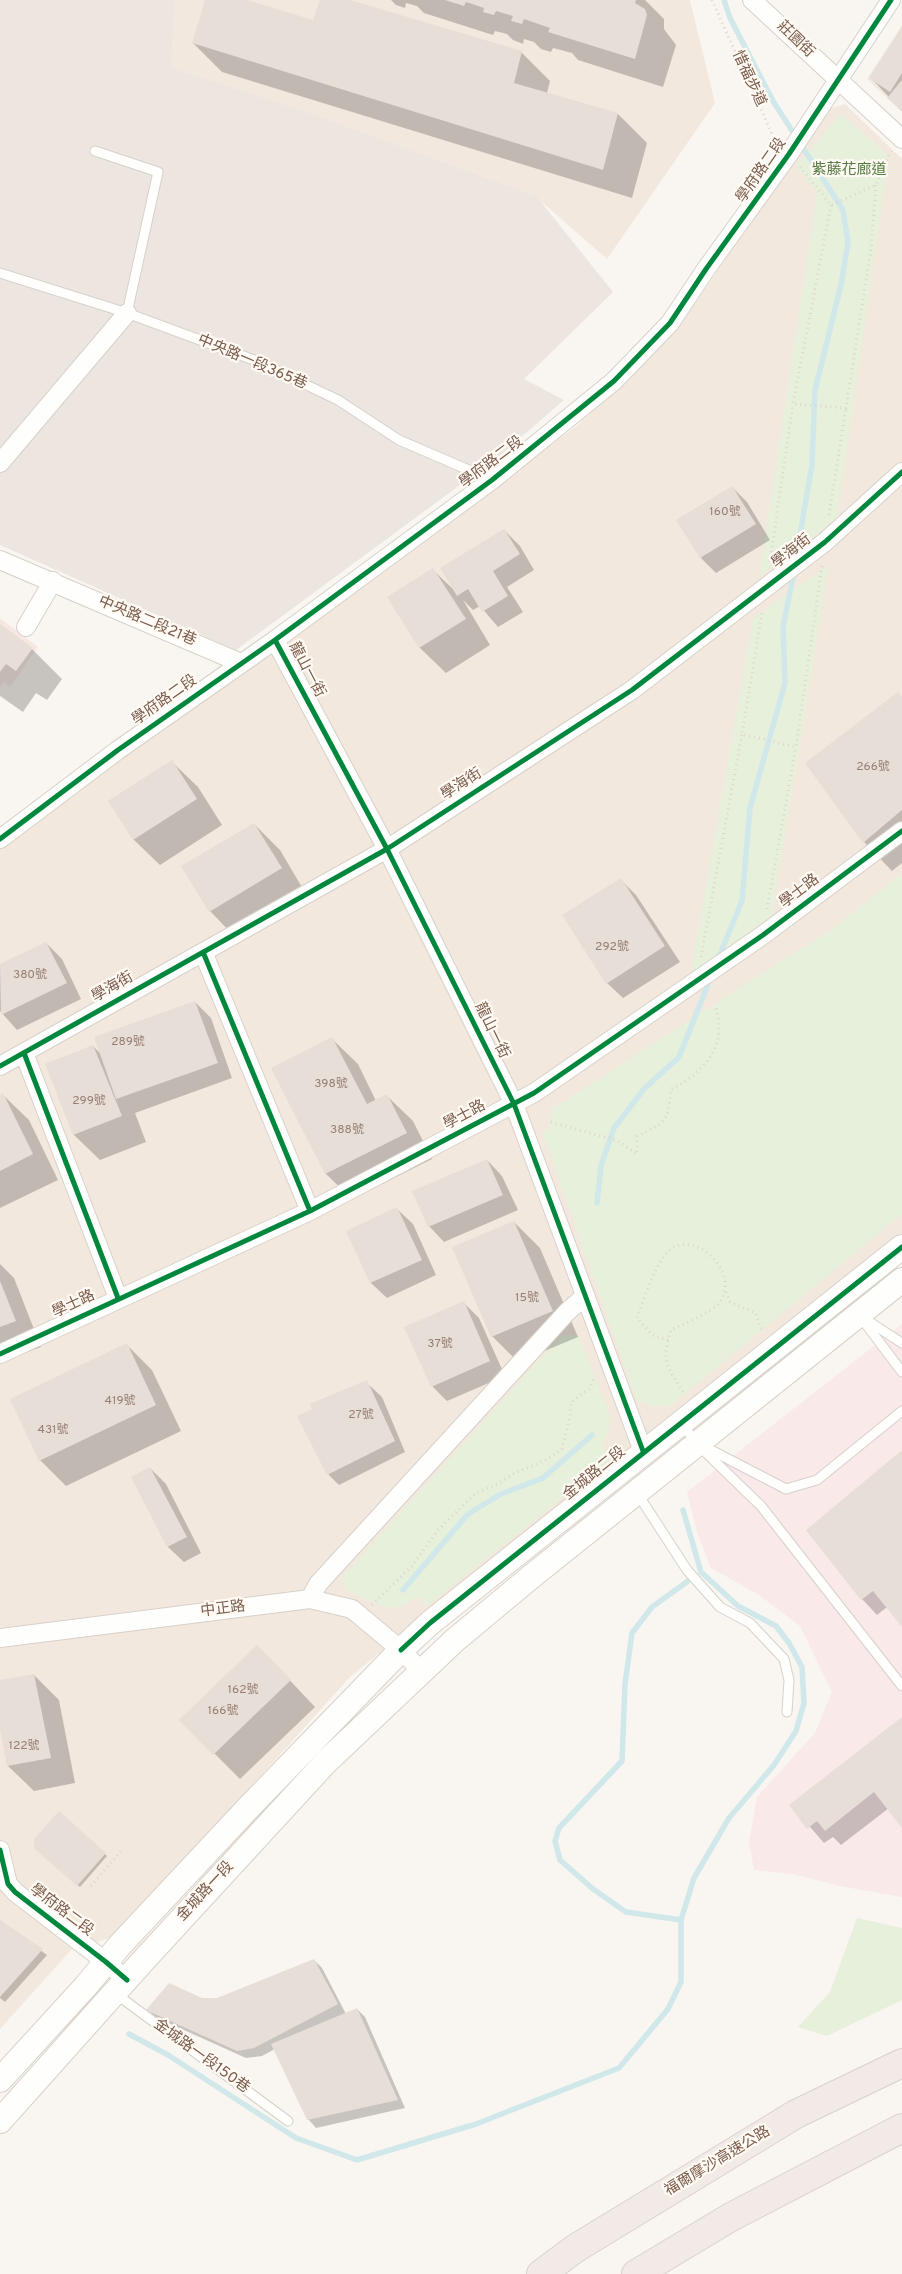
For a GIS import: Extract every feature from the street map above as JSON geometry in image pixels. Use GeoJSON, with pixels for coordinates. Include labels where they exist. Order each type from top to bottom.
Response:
{"type":"FeatureCollection","features":[{"type":"Feature","properties":{"kind":"highway","name":"福爾摩沙高速公路"},"geometry":{"type":"LineString","coordinates":[[542,2274],[576,2248],[796,2114],[902,2063]]}},
{"type":"Feature","properties":{"kind":"highway"},"geometry":{"type":"LineString","coordinates":[[636,2274],[731,2217],[902,2128]]}},
{"type":"Feature","properties":{"kind":"main road","name":"金城路二段"},"geometry":{"type":"LineString","coordinates":[[401,1650],[430,1623],[644,1451],[684,1412],[902,1247]]}},
{"type":"Feature","properties":{"kind":"main road"},"geometry":{"type":"LineString","coordinates":[[422,1672],[455,1640],[902,1280]]}},
{"type":"Feature","properties":{"kind":"main road","name":"金城路一段"},"geometry":{"type":"LineString","coordinates":[[0,2080],[243,1813],[401,1650]]}},
{"type":"Feature","properties":{"kind":"main road","name":"金城路一段"},"geometry":{"type":"LineString","coordinates":[[0,2121],[326,1762],[422,1672]]}},
{"type":"Feature","properties":{"kind":"street","name":"莊園街"},"geometry":{"type":"LineString","coordinates":[[752,0],[837,81],[897,143]]}},
{"type":"Feature","properties":{"kind":"street","name":"學府路二段"},"geometry":{"type":"LineString","coordinates":[[0,838],[118,750],[275,640],[492,480],[614,381],[670,323],[789,154],[891,0]]}},
{"type":"Feature","properties":{"kind":"street"},"geometry":{"type":"LineString","coordinates":[[0,463],[127,313]]}},
{"type":"Feature","properties":{"kind":"street","name":"學海街"},"geometry":{"type":"LineString","coordinates":[[0,1066],[387,849],[632,690],[825,542],[902,472]]}},
{"type":"Feature","properties":{"kind":"street","name":"中央路二段21巷"},"geometry":{"type":"LineString","coordinates":[[0,560],[241,663]]}},
{"type":"Feature","properties":{"kind":"street"},"geometry":{"type":"LineString","coordinates":[[26,627],[52,581]]}},
{"type":"Feature","properties":{"kind":"street","name":"龍山一街"},"geometry":{"type":"LineString","coordinates":[[275,640],[387,849],[514,1104],[644,1451]]}},
{"type":"Feature","properties":{"kind":"street","name":"學士路"},"geometry":{"type":"LineString","coordinates":[[0,1354],[310,1211],[534,1093],[763,935],[902,831]]}},
{"type":"Feature","properties":{"kind":"street"},"geometry":{"type":"LineString","coordinates":[[203,952],[310,1211]]}},
{"type":"Feature","properties":{"kind":"street"},"geometry":{"type":"LineString","coordinates":[[24,1053],[118,1298]]}},
{"type":"Feature","properties":{"kind":"street"},"geometry":{"type":"LineString","coordinates":[[310,1599],[325,1577],[568,1312],[585,1296]]}},
{"type":"Feature","properties":{"kind":"street","name":"中正路"},"geometry":{"type":"LineString","coordinates":[[0,1638],[310,1599],[352,1609],[401,1650],[422,1672]]}},
{"type":"Feature","properties":{"kind":"street","name":"學府路二段"},"geometry":{"type":"LineString","coordinates":[[0,1850],[4,1887],[15,1892],[106,1962],[121,1987]]}},
{"type":"Feature","properties":{"kind":"lane"},"geometry":{"type":"LineString","coordinates":[[95,151],[158,172],[127,313]]}},
{"type":"Feature","properties":{"kind":"lane","name":"中央路一段365巷"},"geometry":{"type":"LineString","coordinates":[[0,273],[127,313],[254,360],[338,400],[399,440],[492,480]]}},
{"type":"Feature","properties":{"kind":"lane"},"geometry":{"type":"LineString","coordinates":[[858,1314],[902,1342]]}},
{"type":"Feature","properties":{"kind":"lane"},"geometry":{"type":"LineString","coordinates":[[858,1314],[902,1372]]}},
{"type":"Feature","properties":{"kind":"lane"},"geometry":{"type":"LineString","coordinates":[[697,1444],[786,1489],[817,1480],[902,1411]]}},
{"type":"Feature","properties":{"kind":"lane"},"geometry":{"type":"LineString","coordinates":[[684,1412],[697,1444],[761,1506],[902,1686]]}},
{"type":"Feature","properties":{"kind":"lane"},"geometry":{"type":"LineString","coordinates":[[637,1492],[687,1570],[720,1607],[750,1623],[784,1659],[789,1680],[787,1712]]}},
{"type":"Feature","properties":{"kind":"lane","name":"金城路一段150巷"},"geometry":{"type":"LineString","coordinates":[[121,1987],[288,2120]]}},
{"type":"Feature","properties":{"kind":"path"},"geometry":{"type":"LineString","coordinates":[[763,935],[796,747],[825,542],[871,249],[876,185],[897,143]]}},
{"type":"Feature","properties":{"kind":"path"},"geometry":{"type":"LineString","coordinates":[[696,980],[742,734],[793,404],[831,205],[876,185]]}},
{"type":"Feature","properties":{"kind":"path"},"geometry":{"type":"LineString","coordinates":[[793,404],[846,408]]}},
{"type":"Feature","properties":{"kind":"path"},"geometry":{"type":"LineString","coordinates":[[742,734],[796,747]]}},
{"type":"Feature","properties":{"kind":"path"},"geometry":{"type":"LineString","coordinates":[[551,1122],[618,1141],[637,1154],[637,1136],[662,1124],[669,1112],[671,1089],[684,1084],[700,1072],[714,1048],[720,1029],[715,1005]]}},
{"type":"Feature","properties":{"kind":"path"},"geometry":{"type":"LineString","coordinates":[[668,1340],[652,1334],[637,1318],[666,1254],[681,1245],[698,1247],[710,1253],[722,1267],[726,1292],[730,1302],[756,1313],[760,1327],[770,1335]]}},
{"type":"Feature","properties":{"kind":"path"},"geometry":{"type":"LineString","coordinates":[[684,1412],[667,1367],[665,1351],[671,1330],[720,1303],[726,1292]]}},
{"type":"Feature","properties":{"kind":"path"},"geometry":{"type":"LineString","coordinates":[[372,1605],[412,1566],[438,1530],[476,1492],[497,1484],[515,1472],[548,1459],[562,1450],[570,1416],[571,1402],[589,1388],[595,1377]]}},
{"type":"Feature","properties":{"kind":"path"},"geometry":{"type":"LineString","coordinates":[[91,1886],[121,1851]]}},
{"type":"Feature","properties":{"kind":"shaded area"},"geometry":{"type":"Polygon","coordinates":[[[0,0],[175,0],[171,68],[306,112],[537,197],[613,292],[524,379],[564,400],[498,457],[236,650],[0,545],[0,0]]]}},
{"type":"Feature","properties":{"kind":"shaded area"},"geometry":{"type":"Polygon","coordinates":[[[175,0],[690,0],[715,103],[607,259],[536,197],[171,68],[175,0]]]}},
{"type":"Feature","properties":{"kind":"shaded area"},"geometry":{"type":"Polygon","coordinates":[[[902,25],[902,112],[867,79],[902,25]]]}},
{"type":"Feature","properties":{"kind":"shaded area"},"geometry":{"type":"Polygon","coordinates":[[[845,104],[902,159],[902,1237],[439,1604],[350,1677],[116,1936],[71,1950],[0,2029],[0,846],[249,667],[578,425],[679,327],[829,109],[845,104]]]}},
{"type":"Feature","properties":{"kind":"shaded area"},"geometry":{"type":"Polygon","coordinates":[[[0,618],[38,647],[10,687],[4,682],[0,687],[0,618]]]}},
{"type":"Feature","properties":{"kind":"shaded area"},"geometry":{"type":"Polygon","coordinates":[[[902,1324],[902,1897],[840,1886],[793,1874],[754,1870],[749,1843],[757,1797],[815,1733],[832,1692],[800,1626],[759,1595],[711,1568],[698,1535],[687,1492],[902,1324]]]}},
{"type":"Feature","properties":{"kind":"green space","name":"紫藤花廊道"},"geometry":{"type":"Polygon","coordinates":[[[841,114],[889,156],[837,519],[759,577],[817,193],[796,166],[841,114]]]}},
{"type":"Feature","properties":{"kind":"green space"},"geometry":{"type":"Polygon","coordinates":[[[829,565],[771,922],[690,977],[753,618],[829,565]]]}},
{"type":"Feature","properties":{"kind":"green space"},"geometry":{"type":"Polygon","coordinates":[[[902,873],[902,1214],[670,1406],[652,1407],[637,1401],[543,1134],[550,1126],[552,1109],[836,926],[902,873]]]}},
{"type":"Feature","properties":{"kind":"green space"},"geometry":{"type":"Polygon","coordinates":[[[575,1335],[580,1338],[610,1417],[609,1431],[602,1444],[610,1460],[427,1606],[418,1596],[401,1607],[383,1607],[346,1590],[342,1578],[345,1574],[561,1336],[575,1335]]]}},
{"type":"Feature","properties":{"kind":"green space"},"geometry":{"type":"Polygon","coordinates":[[[857,1918],[902,1928],[902,2000],[827,2036],[798,2027],[830,1992],[857,1918]]]}},
{"type":"Feature","properties":{"kind":"building"},"geometry":{"type":"Polygon","coordinates":[[[205,0],[247,0],[313,20],[320,0],[350,0],[522,51],[514,83],[618,113],[603,170],[192,43],[205,0]]]}},
{"type":"Feature","properties":{"kind":"building"},"geometry":{"type":"Polygon","coordinates":[[[445,0],[636,0],[635,3],[645,9],[647,15],[635,59],[548,32],[550,28],[524,19],[522,24],[511,21],[513,16],[496,11],[494,15],[483,12],[484,8],[466,2],[464,6],[445,0]]]}},
{"type":"Feature","properties":{"kind":"building"},"geometry":{"type":"Polygon","coordinates":[[[902,27],[902,73],[890,92],[869,78],[902,27]]]}},
{"type":"Feature","properties":{"kind":"building"},"geometry":{"type":"Polygon","coordinates":[[[902,80],[902,111],[887,98],[902,80]]]}},
{"type":"Feature","properties":{"kind":"building"},"geometry":{"type":"Polygon","coordinates":[[[732,486],[756,524],[700,558],[676,520],[732,486]]]}},
{"type":"Feature","properties":{"kind":"building"},"geometry":{"type":"Polygon","coordinates":[[[504,529],[520,554],[493,571],[508,596],[482,612],[468,589],[457,596],[440,568],[504,529]]]}},
{"type":"Feature","properties":{"kind":"building"},"geometry":{"type":"Polygon","coordinates":[[[433,568],[466,619],[419,648],[387,597],[433,568]]]}},
{"type":"Feature","properties":{"kind":"building"},"geometry":{"type":"Polygon","coordinates":[[[0,624],[33,648],[16,671],[6,664],[0,672],[0,624]]]}},
{"type":"Feature","properties":{"kind":"building"},"geometry":{"type":"Polygon","coordinates":[[[898,692],[902,697],[902,810],[863,843],[805,763],[898,692]]]}},
{"type":"Feature","properties":{"kind":"building"},"geometry":{"type":"Polygon","coordinates":[[[172,760],[197,799],[133,840],[108,801],[172,760]]]}},
{"type":"Feature","properties":{"kind":"building"},"geometry":{"type":"Polygon","coordinates":[[[254,823],[282,868],[209,912],[181,866],[254,823]]]}},
{"type":"Feature","properties":{"kind":"building"},"geometry":{"type":"Polygon","coordinates":[[[621,878],[665,946],[606,984],[562,915],[621,878]]]}},
{"type":"Feature","properties":{"kind":"building"},"geometry":{"type":"Polygon","coordinates":[[[46,942],[67,983],[1,1015],[0,964],[46,942]]]}},
{"type":"Feature","properties":{"kind":"building"},"geometry":{"type":"Polygon","coordinates":[[[195,1001],[218,1063],[116,1099],[94,1037],[195,1001]]]}},
{"type":"Feature","properties":{"kind":"building"},"geometry":{"type":"Polygon","coordinates":[[[332,1037],[367,1104],[387,1094],[407,1133],[325,1174],[271,1068],[332,1037]]]}},
{"type":"Feature","properties":{"kind":"building"},"geometry":{"type":"Polygon","coordinates":[[[93,1045],[122,1116],[73,1135],[45,1064],[93,1045]]]}},
{"type":"Feature","properties":{"kind":"building"},"geometry":{"type":"Polygon","coordinates":[[[3,1093],[33,1154],[0,1171],[0,1095],[3,1093]]]}},
{"type":"Feature","properties":{"kind":"building"},"geometry":{"type":"Polygon","coordinates":[[[487,1159],[503,1195],[428,1227],[412,1191],[487,1159]]]}},
{"type":"Feature","properties":{"kind":"building"},"geometry":{"type":"Polygon","coordinates":[[[397,1207],[422,1260],[370,1283],[346,1231],[397,1207]]]}},
{"type":"Feature","properties":{"kind":"building"},"geometry":{"type":"Polygon","coordinates":[[[514,1221],[553,1311],[491,1337],[452,1247],[514,1221]]]}},
{"type":"Feature","properties":{"kind":"building"},"geometry":{"type":"Polygon","coordinates":[[[0,1281],[16,1321],[0,1327],[0,1281]]]}},
{"type":"Feature","properties":{"kind":"building"},"geometry":{"type":"Polygon","coordinates":[[[464,1301],[490,1361],[431,1387],[404,1327],[464,1301]]]}},
{"type":"Feature","properties":{"kind":"building"},"geometry":{"type":"Polygon","coordinates":[[[127,1343],[156,1405],[39,1461],[10,1399],[127,1343]]]}},
{"type":"Feature","properties":{"kind":"building"},"geometry":{"type":"Polygon","coordinates":[[[367,1380],[395,1441],[327,1475],[297,1416],[312,1409],[310,1404],[367,1380]]]}},
{"type":"Feature","properties":{"kind":"building"},"geometry":{"type":"Polygon","coordinates":[[[902,1450],[902,1627],[873,1591],[861,1600],[806,1530],[902,1450]]]}},
{"type":"Feature","properties":{"kind":"building"},"geometry":{"type":"Polygon","coordinates":[[[150,1467],[187,1537],[167,1547],[131,1477],[150,1467]]]}},
{"type":"Feature","properties":{"kind":"building"},"geometry":{"type":"Polygon","coordinates":[[[257,1645],[291,1680],[213,1755],[179,1720],[257,1645]]]}},
{"type":"Feature","properties":{"kind":"building"},"geometry":{"type":"Polygon","coordinates":[[[34,1674],[51,1758],[7,1766],[0,1729],[0,1680],[34,1674]]]}},
{"type":"Feature","properties":{"kind":"building"},"geometry":{"type":"Polygon","coordinates":[[[902,1717],[902,1828],[874,1792],[825,1831],[817,1821],[807,1829],[789,1805],[902,1717]]]}},
{"type":"Feature","properties":{"kind":"building"},"geometry":{"type":"Polygon","coordinates":[[[59,1811],[106,1853],[77,1886],[34,1848],[34,1839],[59,1811]]]}},
{"type":"Feature","properties":{"kind":"building"},"geometry":{"type":"Polygon","coordinates":[[[0,1920],[43,1949],[0,1997],[0,1920]]]}},
{"type":"Feature","properties":{"kind":"building"},"geometry":{"type":"Polygon","coordinates":[[[314,1959],[338,2004],[254,2048],[237,2051],[146,2010],[169,1983],[202,1998],[217,1998],[314,1959]]]}},
{"type":"Feature","properties":{"kind":"building"},"geometry":{"type":"Polygon","coordinates":[[[357,2008],[398,2100],[307,2120],[271,2044],[357,2008]]]}},
{"type":"Feature","properties":{"kind":"waterway"},"geometry":{"type":"LineString","coordinates":[[724,0],[730,18],[773,101],[843,210],[848,242],[841,285],[815,390],[812,465],[796,558]]}},
{"type":"Feature","properties":{"kind":"waterway"},"geometry":{"type":"LineString","coordinates":[[718,959],[742,901],[750,808],[785,683],[783,627],[794,572]]}},
{"type":"Feature","properties":{"kind":"waterway"},"geometry":{"type":"LineString","coordinates":[[597,1203],[601,1166],[614,1128],[644,1089],[679,1057],[711,977]]}},
{"type":"Feature","properties":{"kind":"waterway"},"geometry":{"type":"LineString","coordinates":[[403,1590],[468,1514],[501,1494],[543,1478],[592,1435]]}},
{"type":"Feature","properties":{"kind":"waterway"},"geometry":{"type":"LineString","coordinates":[[129,2034],[168,2055],[296,2138],[357,2160],[476,2124],[619,2068],[668,2009],[681,1982],[681,1920],[694,1878],[729,1818],[774,1765],[796,1731],[804,1703],[802,1667],[789,1643],[776,1626],[738,1606],[701,1572],[683,1510]]}},
{"type":"Feature","properties":{"kind":"waterway"},"geometry":{"type":"LineString","coordinates":[[681,1920],[626,1912],[593,1889],[560,1860],[555,1841],[559,1828],[622,1761],[625,1684],[632,1633],[652,1607],[695,1576]]}},
{"type":"Feature","properties":{"kind":"cycle path"},"geometry":{"type":"LineString","coordinates":[[0,839],[118,750],[275,640],[492,480],[614,381],[670,323],[706,269],[789,154],[891,0]]}},
{"type":"Feature","properties":{"kind":"cycle path"},"geometry":{"type":"LineString","coordinates":[[0,1066],[387,849],[632,690],[825,542],[902,472]]}},
{"type":"Feature","properties":{"kind":"cycle path"},"geometry":{"type":"LineString","coordinates":[[275,640],[387,849],[514,1104],[643,1451]]}},
{"type":"Feature","properties":{"kind":"cycle path"},"geometry":{"type":"LineString","coordinates":[[0,1354],[310,1211],[534,1093],[763,935],[902,831]]}},
{"type":"Feature","properties":{"kind":"cycle path"},"geometry":{"type":"LineString","coordinates":[[203,952],[310,1211]]}},
{"type":"Feature","properties":{"kind":"cycle path"},"geometry":{"type":"LineString","coordinates":[[24,1053],[118,1298]]}},
{"type":"Feature","properties":{"kind":"cycle path"},"geometry":{"type":"LineString","coordinates":[[401,1650],[430,1623],[902,1247]]}},
{"type":"Feature","properties":{"kind":"cycle path"},"geometry":{"type":"LineString","coordinates":[[0,1850],[8,1884],[15,1892],[127,1980]]}}]}
